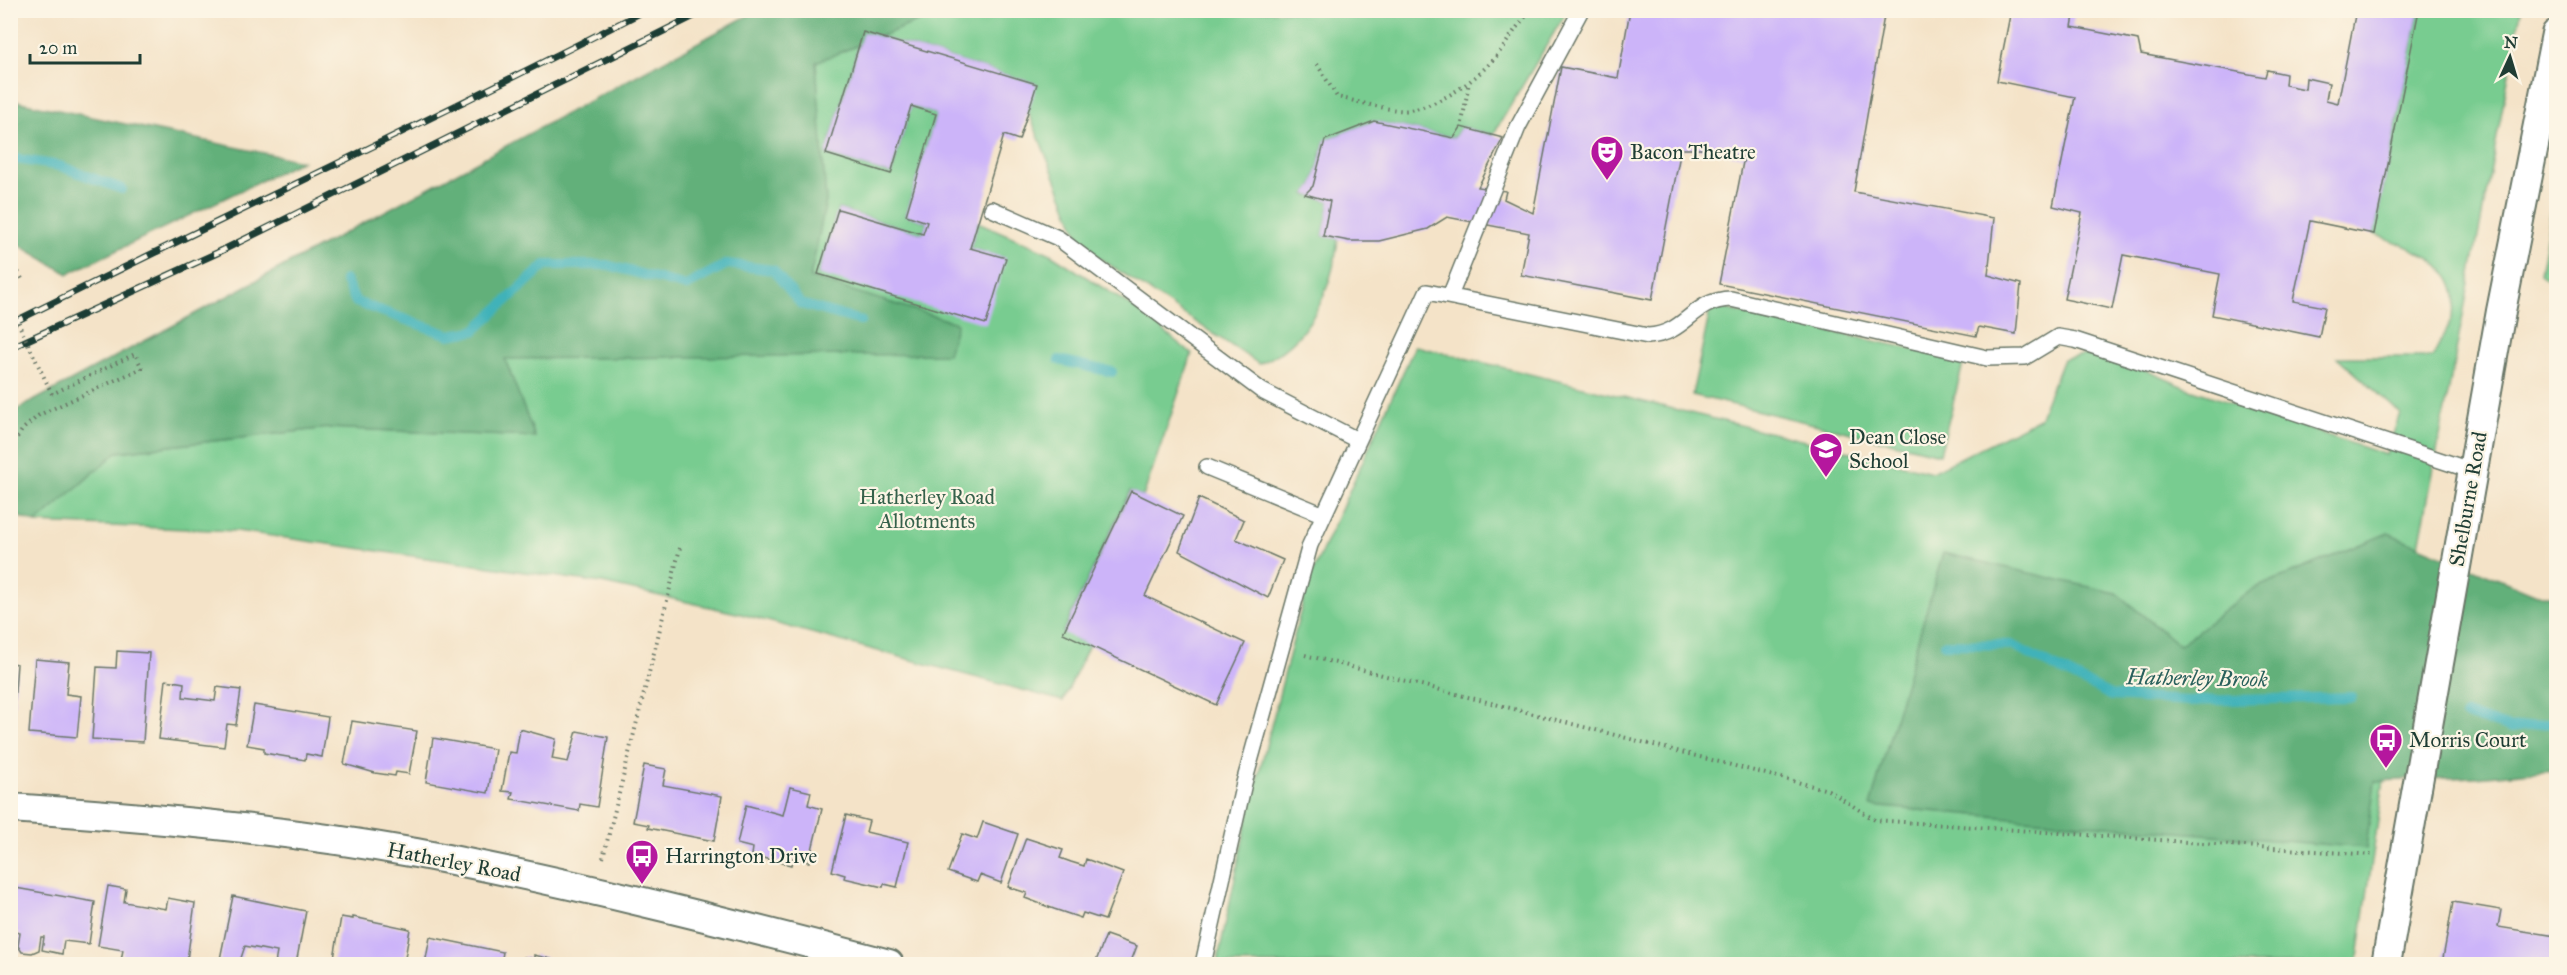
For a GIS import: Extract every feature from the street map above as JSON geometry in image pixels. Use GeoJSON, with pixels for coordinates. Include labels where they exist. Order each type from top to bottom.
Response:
{"type":"FeatureCollection","features":[{"type":"Feature","properties":{"kind":"street","name":"Shelburne Road"},"geometry":{"type":"LineString","coordinates":[[2386,964],[2501,310],[2556,34]]}},
{"type":"Feature","properties":{"kind":"street","name":"Hatherley Road"},"geometry":{"type":"LineString","coordinates":[[10,808],[234,827],[415,853],[730,922],[889,964]]}},
{"type":"Feature","properties":{"kind":"lane"},"geometry":{"type":"LineString","coordinates":[[1450,296],[1518,127],[1581,10]]}},
{"type":"Feature","properties":{"kind":"lane"},"geometry":{"type":"LineString","coordinates":[[992,209],[1058,237],[1262,391],[1357,440]]}},
{"type":"Feature","properties":{"kind":"lane"},"geometry":{"type":"LineString","coordinates":[[1203,964],[1244,783],[1310,545],[1427,292],[1648,336],[1662,335],[1677,328],[1704,304],[1731,299],[1987,358],[2025,357],[2058,337],[2075,340],[2473,471]]}},
{"type":"Feature","properties":{"kind":"lane"},"geometry":{"type":"LineString","coordinates":[[1207,467],[1324,515]]}},
{"type":"Feature","properties":{"kind":"path"},"geometry":{"type":"LineString","coordinates":[[1317,64],[1337,97],[1408,111],[1442,99],[1470,81],[1495,58],[1522,19],[1532,10]]}},
{"type":"Feature","properties":{"kind":"path"},"geometry":{"type":"LineString","coordinates":[[1462,123],[1470,81]]}},
{"type":"Feature","properties":{"kind":"path"},"geometry":{"type":"LineString","coordinates":[[10,256],[22,279],[10,284]]}},
{"type":"Feature","properties":{"kind":"path"},"geometry":{"type":"LineString","coordinates":[[10,306],[52,394],[135,354],[142,368],[39,415],[23,429],[10,447]]}},
{"type":"Feature","properties":{"kind":"path"},"geometry":{"type":"LineString","coordinates":[[594,891],[681,544]]}},
{"type":"Feature","properties":{"kind":"path"},"geometry":{"type":"LineString","coordinates":[[1281,649],[1828,790],[1875,820],[2405,856]]}},
{"type":"Feature","properties":{"kind":"green space"},"geometry":{"type":"Polygon","coordinates":[[[756,11],[944,11],[816,62],[826,201],[810,278],[957,323],[948,354],[505,359],[535,437],[328,428],[117,452],[36,523],[11,514],[11,413],[756,11]]]}},
{"type":"Feature","properties":{"kind":"green space","name":"Hatherley Road Allotments"},"geometry":{"type":"Polygon","coordinates":[[[860,11],[1567,11],[1493,135],[1461,127],[1454,138],[1374,121],[1325,140],[1313,186],[1305,194],[1330,201],[1323,236],[1338,239],[1330,278],[1324,296],[1304,329],[1277,355],[1259,364],[1083,247],[1028,111],[1036,84],[863,32],[826,154],[891,174],[911,106],[936,114],[906,215],[927,222],[923,234],[838,209],[818,274],[1005,258],[970,248],[978,222],[1049,253],[1136,309],[1192,354],[1143,497],[1130,491],[1063,632],[1089,645],[1063,701],[741,614],[602,583],[237,531],[36,523],[117,452],[328,428],[535,437],[504,359],[765,57],[860,11]]]}},
{"type":"Feature","properties":{"kind":"green space"},"geometry":{"type":"Polygon","coordinates":[[[2419,11],[2521,11],[2415,567],[2357,964],[1217,964],[1247,820],[1308,582],[1415,346],[1932,472],[2039,419],[2063,359],[2083,355],[2117,358],[2187,388],[2386,455],[2400,413],[2337,357],[2433,357],[2448,327],[2455,303],[2451,283],[2435,263],[2411,248],[2374,234],[2419,11]]]}},
{"type":"Feature","properties":{"kind":"green space"},"geometry":{"type":"Polygon","coordinates":[[[11,100],[302,161],[68,274],[11,240],[11,100]]]}},
{"type":"Feature","properties":{"kind":"green space"},"geometry":{"type":"Polygon","coordinates":[[[2556,184],[2556,285],[2540,273],[2556,184]]]}},
{"type":"Feature","properties":{"kind":"green space"},"geometry":{"type":"Polygon","coordinates":[[[1711,306],[1964,360],[1940,454],[1692,395],[1711,306]]]}},
{"type":"Feature","properties":{"kind":"green space"},"geometry":{"type":"Polygon","coordinates":[[[2388,533],[2537,595],[2556,595],[2556,770],[2475,777],[2375,781],[2366,848],[1870,806],[1943,553],[2116,593],[2179,645],[2253,589],[2388,533]]]}},
{"type":"Feature","properties":{"kind":"building"},"geometry":{"type":"Polygon","coordinates":[[[1630,10],[1885,10],[1854,192],[1994,218],[1988,275],[2021,284],[2016,334],[1979,327],[1976,336],[1719,284],[1744,157],[1700,149],[1681,149],[1652,300],[1521,275],[1529,233],[1447,217],[1428,229],[1379,241],[1349,241],[1323,236],[1330,201],[1305,194],[1313,186],[1325,140],[1374,121],[1454,138],[1461,127],[1503,138],[1478,187],[1506,191],[1504,199],[1533,213],[1561,67],[1618,78],[1630,10]]]}},
{"type":"Feature","properties":{"kind":"building"},"geometry":{"type":"Polygon","coordinates":[[[2011,10],[2075,10],[2072,27],[2138,40],[2141,54],[2265,77],[2267,70],[2286,74],[2285,85],[2305,89],[2306,78],[2329,83],[2326,100],[2338,103],[2356,10],[2419,10],[2374,234],[2310,221],[2293,301],[2325,307],[2319,337],[2212,315],[2220,274],[2123,255],[2112,309],[2064,299],[2082,213],[2053,206],[2075,97],[1997,81],[2011,10]]]}},
{"type":"Feature","properties":{"kind":"building"},"geometry":{"type":"Polygon","coordinates":[[[863,32],[1037,84],[1019,140],[1004,135],[970,248],[1006,258],[986,324],[818,274],[838,209],[923,234],[927,222],[906,215],[936,114],[911,106],[891,174],[826,154],[863,32]]]}},
{"type":"Feature","properties":{"kind":"building"},"geometry":{"type":"Polygon","coordinates":[[[1131,491],[1183,516],[1145,596],[1245,643],[1216,705],[1063,633],[1131,491]]]}},
{"type":"Feature","properties":{"kind":"building"},"geometry":{"type":"Polygon","coordinates":[[[1199,498],[1244,520],[1236,539],[1283,560],[1268,598],[1179,551],[1199,498]]]}},
{"type":"Feature","properties":{"kind":"building"},"geometry":{"type":"Polygon","coordinates":[[[117,651],[149,653],[143,742],[92,739],[97,667],[116,668],[117,651]]]}},
{"type":"Feature","properties":{"kind":"building"},"geometry":{"type":"Polygon","coordinates":[[[35,659],[69,662],[66,694],[81,696],[77,737],[29,733],[35,659]]]}},
{"type":"Feature","properties":{"kind":"building"},"geometry":{"type":"Polygon","coordinates":[[[10,663],[17,664],[12,732],[10,732],[10,663]]]}},
{"type":"Feature","properties":{"kind":"building"},"geometry":{"type":"Polygon","coordinates":[[[166,680],[184,683],[183,697],[215,701],[217,687],[241,690],[236,725],[227,724],[224,747],[159,739],[166,680]]]}},
{"type":"Feature","properties":{"kind":"building"},"geometry":{"type":"Polygon","coordinates":[[[254,705],[328,717],[322,757],[306,754],[305,760],[264,753],[264,748],[247,745],[254,705]]]}},
{"type":"Feature","properties":{"kind":"building"},"geometry":{"type":"Polygon","coordinates":[[[352,721],[417,731],[409,774],[396,772],[395,776],[375,773],[344,764],[352,721]]]}},
{"type":"Feature","properties":{"kind":"building"},"geometry":{"type":"Polygon","coordinates":[[[520,729],[556,739],[552,759],[568,762],[577,731],[608,737],[597,807],[580,804],[579,811],[511,799],[513,792],[502,791],[509,752],[516,753],[520,729]]]}},
{"type":"Feature","properties":{"kind":"building"},"geometry":{"type":"Polygon","coordinates":[[[433,738],[495,749],[488,793],[426,782],[433,738]]]}},
{"type":"Feature","properties":{"kind":"building"},"geometry":{"type":"Polygon","coordinates":[[[644,765],[666,769],[663,785],[722,796],[714,841],[648,828],[649,825],[633,822],[644,765]]]}},
{"type":"Feature","properties":{"kind":"building"},"geometry":{"type":"Polygon","coordinates":[[[790,787],[811,792],[808,805],[822,809],[809,862],[793,858],[791,865],[752,855],[753,848],[737,844],[746,805],[783,815],[790,787]]]}},
{"type":"Feature","properties":{"kind":"building"},"geometry":{"type":"Polygon","coordinates":[[[846,815],[869,821],[866,832],[908,842],[897,887],[884,884],[883,887],[844,878],[845,875],[832,871],[846,815]]]}},
{"type":"Feature","properties":{"kind":"building"},"geometry":{"type":"Polygon","coordinates":[[[983,822],[1018,834],[1001,883],[980,875],[977,882],[948,872],[962,834],[977,839],[983,822]]]}},
{"type":"Feature","properties":{"kind":"building"},"geometry":{"type":"Polygon","coordinates":[[[1026,838],[1063,850],[1060,858],[1071,862],[1084,866],[1086,859],[1123,873],[1105,920],[1083,913],[1081,918],[1054,909],[1025,898],[1027,893],[1008,887],[1026,838]]]}},
{"type":"Feature","properties":{"kind":"building"},"geometry":{"type":"Polygon","coordinates":[[[108,886],[126,889],[124,902],[166,909],[168,898],[195,903],[187,960],[184,959],[183,964],[137,964],[121,960],[123,950],[98,946],[108,886]]]}},
{"type":"Feature","properties":{"kind":"building"},"geometry":{"type":"Polygon","coordinates":[[[10,887],[95,902],[89,944],[64,941],[62,954],[42,950],[44,937],[41,937],[39,950],[32,953],[22,952],[18,946],[20,933],[10,931],[10,887]]]}},
{"type":"Feature","properties":{"kind":"building"},"geometry":{"type":"Polygon","coordinates":[[[233,896],[306,911],[296,964],[275,964],[277,952],[245,946],[239,964],[219,964],[233,896]]]}},
{"type":"Feature","properties":{"kind":"building"},"geometry":{"type":"Polygon","coordinates":[[[2453,902],[2501,910],[2498,927],[2556,936],[2556,964],[2442,964],[2453,902]]]}},
{"type":"Feature","properties":{"kind":"building"},"geometry":{"type":"Polygon","coordinates":[[[341,917],[353,919],[353,917],[410,929],[404,964],[333,964],[341,917]]]}},
{"type":"Feature","properties":{"kind":"building"},"geometry":{"type":"Polygon","coordinates":[[[1106,935],[1137,946],[1130,964],[1095,964],[1106,935]]]}},
{"type":"Feature","properties":{"kind":"building"},"geometry":{"type":"Polygon","coordinates":[[[430,937],[503,952],[501,964],[425,964],[430,937]]]}},
{"type":"Feature","properties":{"kind":"building"},"geometry":{"type":"Polygon","coordinates":[[[534,955],[551,959],[550,962],[557,963],[557,960],[573,964],[522,964],[524,957],[534,959],[534,955]]]}},
{"type":"Feature","properties":{"kind":"waterway","name":"Hatherley Brook"},"geometry":{"type":"LineString","coordinates":[[10,158],[60,166],[122,189]]}},
{"type":"Feature","properties":{"kind":"waterway","name":"Hatherley Brook"},"geometry":{"type":"LineString","coordinates":[[345,280],[356,302],[449,335],[474,331],[545,265],[607,265],[686,286],[727,264],[773,270],[801,304],[861,321]]}},
{"type":"Feature","properties":{"kind":"waterway","name":"Hatherley Brook"},"geometry":{"type":"LineString","coordinates":[[1059,360],[1112,372]]}},
{"type":"Feature","properties":{"kind":"waterway","name":"Hatherley Brook"},"geometry":{"type":"LineString","coordinates":[[1945,644],[2011,645],[2112,696],[2188,701],[2352,697]]}},
{"type":"Feature","properties":{"kind":"waterway","name":"Hatherley Brook"},"geometry":{"type":"LineString","coordinates":[[2466,715],[2511,728],[2556,722]]}},
{"type":"Feature","properties":{"kind":"railway"},"geometry":{"type":"LineString","coordinates":[[10,324],[646,10]]}},
{"type":"Feature","properties":{"kind":"railway"},"geometry":{"type":"LineString","coordinates":[[10,348],[217,253],[706,10]]}},
{"type":"Feature","properties":{"kind":"place","name":"Bacon Theatre"},"geometry":{"type":"Point","coordinates":[1607,181]}},
{"type":"Feature","properties":{"kind":"place","name":"Dean Close School"},"geometry":{"type":"Point","coordinates":[1826,478]}},
{"type":"Feature","properties":{"kind":"place","name":"Morris Court"},"geometry":{"type":"Point","coordinates":[2386,769]}},
{"type":"Feature","properties":{"kind":"place","name":"Harrington Drive"},"geometry":{"type":"Point","coordinates":[642,885]}}]}
